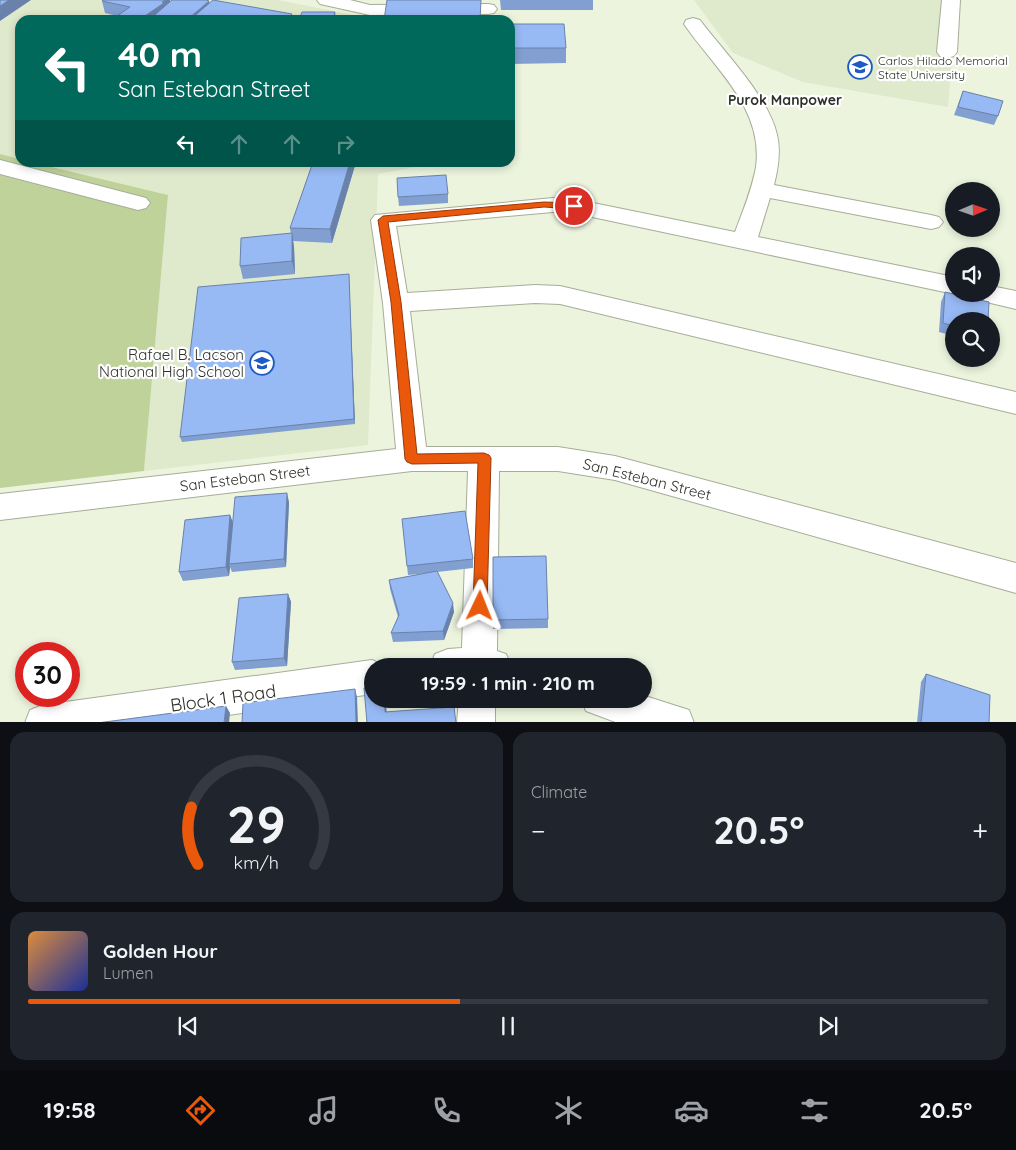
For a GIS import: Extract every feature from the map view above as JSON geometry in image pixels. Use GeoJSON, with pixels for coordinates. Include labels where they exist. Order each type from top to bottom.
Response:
{"type":"FeatureCollection","features":[{"type":"Feature","properties":{"kind":"street"},"geometry":{"type":"LineString","coordinates":[[326,0],[371,10],[488,9]]}},
{"type":"Feature","properties":{"kind":"street"},"geometry":{"type":"LineString","coordinates":[[947,52],[951,0]]}},
{"type":"Feature","properties":{"kind":"street"},"geometry":{"type":"LineString","coordinates":[[693,24],[759,114],[766,131],[768,150],[766,170],[744,241]]}},
{"type":"Feature","properties":{"kind":"street"},"geometry":{"type":"LineString","coordinates":[[0,167],[138,203]]}},
{"type":"Feature","properties":{"kind":"street"},"geometry":{"type":"LineString","coordinates":[[761,189],[931,222]]}},
{"type":"Feature","properties":{"kind":"street"},"geometry":{"type":"LineString","coordinates":[[412,459],[396,302],[383,220],[564,204],[945,284]]}},
{"type":"Feature","properties":{"kind":"street"},"geometry":{"type":"LineString","coordinates":[[396,302],[535,294],[560,295],[1016,404]]}},
{"type":"Feature","properties":{"kind":"street"},"geometry":{"type":"LineString","coordinates":[[1000,297],[1016,300]]}},
{"type":"Feature","properties":{"kind":"street"},"geometry":{"type":"LineString","coordinates":[[474,658],[484,458]]}},
{"type":"Feature","properties":{"kind":"street","name":"San Esteban Street"},"geometry":{"type":"LineString","coordinates":[[0,507],[412,459],[558,459],[615,468],[1016,578]]}},
{"type":"Feature","properties":{"kind":"street","name":"Block 1 Road"},"geometry":{"type":"LineString","coordinates":[[43,722],[364,678]]}},
{"type":"Feature","properties":{"kind":"street"},"geometry":{"type":"LineString","coordinates":[[476,722],[477,708]]}},
{"type":"Feature","properties":{"kind":"street"},"geometry":{"type":"LineString","coordinates":[[629,708],[676,722]]}},
{"type":"Feature","properties":{"kind":"shaded area"},"geometry":{"type":"Polygon","coordinates":[[[0,0],[278,0],[353,15],[15,15],[15,158],[0,154],[0,0]]]}},
{"type":"Feature","properties":{"kind":"shaded area","name":"Carlos Hilado Memorial State University"},"geometry":{"type":"Polygon","coordinates":[[[694,0],[957,0],[948,107],[803,82],[733,53],[694,0]]]}},
{"type":"Feature","properties":{"kind":"shaded area","name":"Rafael B. Lacson National High School"},"geometry":{"type":"Polygon","coordinates":[[[52,167],[415,167],[378,174],[368,445],[144,471],[168,195],[52,167]]]}},
{"type":"Feature","properties":{"kind":"green space"},"geometry":{"type":"Polygon","coordinates":[[[0,154],[15,158],[15,167],[52,167],[168,195],[144,471],[0,488],[0,154]]]}},
{"type":"Feature","properties":{"kind":"building"},"geometry":{"type":"Polygon","coordinates":[[[0,0],[9,0],[0,6],[0,0]]]}},
{"type":"Feature","properties":{"kind":"building"},"geometry":{"type":"Polygon","coordinates":[[[166,0],[146,15],[118,15],[130,7],[102,1],[166,0]]]}},
{"type":"Feature","properties":{"kind":"building"},"geometry":{"type":"Polygon","coordinates":[[[172,0],[209,1],[193,15],[155,15],[172,0]]]}},
{"type":"Feature","properties":{"kind":"building"},"geometry":{"type":"Polygon","coordinates":[[[213,0],[292,14],[291,15],[196,15],[213,0]]]}},
{"type":"Feature","properties":{"kind":"building"},"geometry":{"type":"Polygon","coordinates":[[[387,0],[481,0],[480,15],[385,15],[387,0]]]}},
{"type":"Feature","properties":{"kind":"building"},"geometry":{"type":"Polygon","coordinates":[[[302,12],[335,12],[334,15],[301,15],[302,12]]]}},
{"type":"Feature","properties":{"kind":"building"},"geometry":{"type":"Polygon","coordinates":[[[515,24],[564,24],[566,48],[515,48],[515,24]]]}},
{"type":"Feature","properties":{"kind":"building"},"geometry":{"type":"Polygon","coordinates":[[[963,91],[1003,101],[998,116],[958,107],[963,91]]]}},
{"type":"Feature","properties":{"kind":"building"},"geometry":{"type":"Polygon","coordinates":[[[311,167],[349,167],[330,229],[290,228],[311,167]]]}},
{"type":"Feature","properties":{"kind":"building"},"geometry":{"type":"Polygon","coordinates":[[[446,175],[448,194],[398,197],[397,178],[446,175]]]}},
{"type":"Feature","properties":{"kind":"building"},"geometry":{"type":"Polygon","coordinates":[[[292,233],[292,261],[240,266],[241,238],[292,233]]]}},
{"type":"Feature","properties":{"kind":"building"},"geometry":{"type":"Polygon","coordinates":[[[349,274],[354,419],[180,437],[198,287],[349,274]]]}},
{"type":"Feature","properties":{"kind":"building"},"geometry":{"type":"Polygon","coordinates":[[[945,292],[945,302],[989,302],[988,312],[945,312],[945,324],[943,323],[945,292]]]}},
{"type":"Feature","properties":{"kind":"building"},"geometry":{"type":"Polygon","coordinates":[[[287,493],[284,559],[229,564],[235,497],[287,493]]]}},
{"type":"Feature","properties":{"kind":"building"},"geometry":{"type":"Polygon","coordinates":[[[465,511],[473,559],[407,566],[402,519],[465,511]]]}},
{"type":"Feature","properties":{"kind":"building"},"geometry":{"type":"Polygon","coordinates":[[[230,515],[226,567],[179,572],[185,520],[230,515]]]}},
{"type":"Feature","properties":{"kind":"building"},"geometry":{"type":"Polygon","coordinates":[[[546,556],[548,619],[493,620],[493,557],[546,556]]]}},
{"type":"Feature","properties":{"kind":"building"},"geometry":{"type":"Polygon","coordinates":[[[437,571],[453,603],[443,631],[391,633],[399,615],[389,580],[437,571]]]}},
{"type":"Feature","properties":{"kind":"building"},"geometry":{"type":"Polygon","coordinates":[[[288,594],[284,658],[232,662],[239,598],[288,594]]]}},
{"type":"Feature","properties":{"kind":"building"},"geometry":{"type":"Polygon","coordinates":[[[926,674],[990,695],[989,722],[921,722],[926,674]]]}},
{"type":"Feature","properties":{"kind":"building"},"geometry":{"type":"Polygon","coordinates":[[[355,689],[356,722],[242,722],[243,703],[355,689]]]}},
{"type":"Feature","properties":{"kind":"building"},"geometry":{"type":"Polygon","coordinates":[[[226,706],[224,722],[105,722],[226,706]]]}},
{"type":"Feature","properties":{"kind":"building"},"geometry":{"type":"Polygon","coordinates":[[[366,708],[385,708],[385,712],[454,708],[456,722],[367,722],[366,708]]]}},
{"type":"Feature","properties":{"kind":"place","name":"Carlos Hilado Memorial State University"},"geometry":{"type":"Point","coordinates":[860,67]}},
{"type":"Feature","properties":{"kind":"place","name":"Rafael B. Lacson National High School"},"geometry":{"type":"Point","coordinates":[262,363]}},
{"type":"Feature","properties":{"kind":"district","name":"Purok Manpower"},"geometry":{"type":"Point","coordinates":[785,100]}},
{"type":"Feature","properties":{"kind":"route"},"geometry":{"type":"LineString","coordinates":[[480,606],[484,458],[412,459],[396,302],[383,220],[544,204],[574,206]]}}]}
